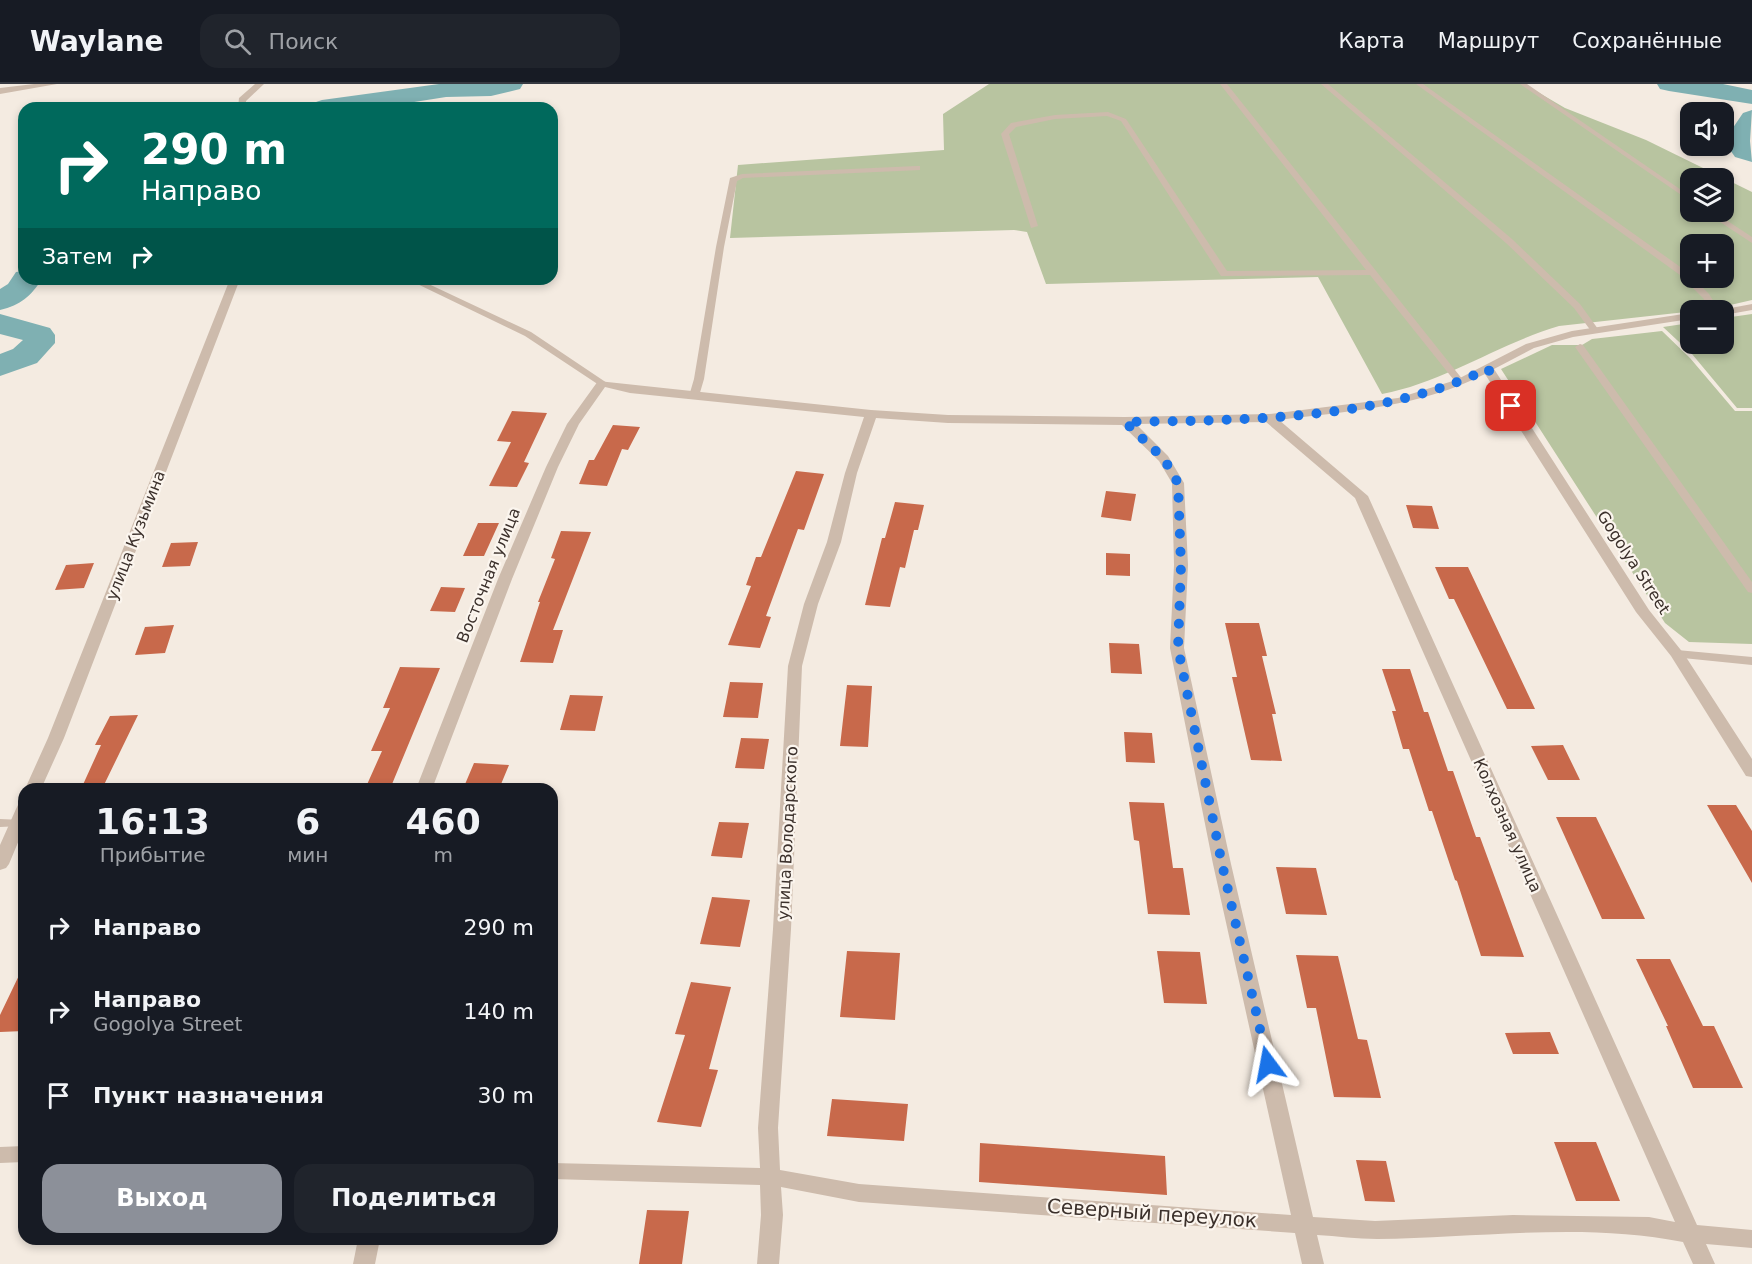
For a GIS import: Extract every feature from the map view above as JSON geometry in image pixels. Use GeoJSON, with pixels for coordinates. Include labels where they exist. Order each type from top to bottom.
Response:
{"type":"FeatureCollection","features":[{"type":"Feature","properties":{"kind":"street"},"geometry":{"type":"LineString","coordinates":[[0,91],[53,84]]}},
{"type":"Feature","properties":{"kind":"street"},"geometry":{"type":"LineString","coordinates":[[242,102],[260,84]]}},
{"type":"Feature","properties":{"kind":"street","name":"улица Кузьмина"},"geometry":{"type":"LineString","coordinates":[[36,783],[57,738],[233,285]]}},
{"type":"Feature","properties":{"kind":"street"},"geometry":{"type":"LineString","coordinates":[[1734,310],[1752,307]]}},
{"type":"Feature","properties":{"kind":"street"},"geometry":{"type":"LineString","coordinates":[[602,382],[630,389],[694,396],[871,414],[948,419],[1125,422],[1269,418],[1399,401],[1460,382],[1530,346],[1594,329],[1680,317]]}},
{"type":"Feature","properties":{"kind":"street","name":"Gogolya Street"},"geometry":{"type":"LineString","coordinates":[[1488,369],[1643,612],[1677,654],[1752,772]]}},
{"type":"Feature","properties":{"kind":"street","name":"Восточная улица"},"geometry":{"type":"LineString","coordinates":[[426,783],[539,496],[573,424],[602,382]]}},
{"type":"Feature","properties":{"kind":"street","name":"улица Володарского"},"geometry":{"type":"LineString","coordinates":[[768,1264],[771,1177],[768,1128],[782,929],[795,666],[811,604],[834,542],[851,473],[871,414]]}},
{"type":"Feature","properties":{"kind":"street","name":"Колхозная улица"},"geometry":{"type":"LineString","coordinates":[[1269,418],[1361,496],[1704,1264]]}},
{"type":"Feature","properties":{"kind":"street"},"geometry":{"type":"LineString","coordinates":[[1125,422],[1164,459],[1178,483],[1181,565],[1178,648],[1222,864],[1313,1264]]}},
{"type":"Feature","properties":{"kind":"street"},"geometry":{"type":"LineString","coordinates":[[0,864],[14,818]]}},
{"type":"Feature","properties":{"kind":"street"},"geometry":{"type":"LineString","coordinates":[[0,1155],[18,1154]]}},
{"type":"Feature","properties":{"kind":"street","name":"Северный переулок"},"geometry":{"type":"LineString","coordinates":[[558,1171],[771,1177],[859,1193],[1305,1223],[1375,1230],[1513,1224],[1649,1226],[1691,1234],[1752,1239]]}},
{"type":"Feature","properties":{"kind":"street"},"geometry":{"type":"LineString","coordinates":[[364,1264],[368,1245]]}},
{"type":"Feature","properties":{"kind":"lane"},"geometry":{"type":"LineString","coordinates":[[1223,84],[1460,382]]}},
{"type":"Feature","properties":{"kind":"lane"},"geometry":{"type":"LineString","coordinates":[[1324,84],[1509,242],[1577,306],[1594,329]]}},
{"type":"Feature","properties":{"kind":"lane"},"geometry":{"type":"LineString","coordinates":[[1419,84],[1683,273],[1709,300]]}},
{"type":"Feature","properties":{"kind":"lane"},"geometry":{"type":"LineString","coordinates":[[1523,84],[1680,192]]}},
{"type":"Feature","properties":{"kind":"lane"},"geometry":{"type":"LineString","coordinates":[[1034,226],[1005,134],[1014,125],[1045,119],[1108,114],[1124,120],[1224,274],[1373,272]]}},
{"type":"Feature","properties":{"kind":"lane"},"geometry":{"type":"LineString","coordinates":[[694,396],[699,380],[733,180],[742,176],[916,168]]}},
{"type":"Feature","properties":{"kind":"lane"},"geometry":{"type":"LineString","coordinates":[[1724,222],[1752,241]]}},
{"type":"Feature","properties":{"kind":"lane"},"geometry":{"type":"LineString","coordinates":[[424,285],[528,334],[602,382]]}},
{"type":"Feature","properties":{"kind":"lane"},"geometry":{"type":"LineString","coordinates":[[1580,347],[1752,590]]}},
{"type":"Feature","properties":{"kind":"lane"},"geometry":{"type":"LineString","coordinates":[[1677,654],[1752,661]]}},
{"type":"Feature","properties":{"kind":"green space"},"geometry":{"type":"Polygon","coordinates":[[[989,84],[1524,84],[1565,108],[1646,140],[1703,168],[1680,168],[1680,222],[1734,222],[1734,183],[1752,192],[1752,300],[1734,304],[1734,300],[1680,300],[1680,313],[1559,326],[1428,381],[1382,394],[1318,277],[1046,284],[1027,232],[1014,230],[730,238],[738,165],[944,150],[943,114],[989,84]]]}},
{"type":"Feature","properties":{"kind":"green space"},"geometry":{"type":"Polygon","coordinates":[[[1752,314],[1752,408],[1737,408],[1692,354],[1734,354],[1734,317],[1752,314]]]}},
{"type":"Feature","properties":{"kind":"green space"},"geometry":{"type":"Polygon","coordinates":[[[1680,324],[1680,343],[1663,327],[1680,324]]]}},
{"type":"Feature","properties":{"kind":"green space"},"geometry":{"type":"Polygon","coordinates":[[[1662,331],[1680,348],[1680,354],[1686,354],[1690,358],[1735,411],[1752,411],[1752,644],[1689,642],[1665,623],[1501,369],[1552,345],[1582,345],[1592,339],[1662,331]]]}},
{"type":"Feature","properties":{"kind":"building"},"geometry":{"type":"Polygon","coordinates":[[[512,411],[547,413],[524,462],[529,463],[517,487],[489,486],[511,442],[497,441],[512,411]]]}},
{"type":"Feature","properties":{"kind":"building"},"geometry":{"type":"Polygon","coordinates":[[[613,425],[640,427],[628,450],[622,449],[607,486],[579,484],[589,460],[594,460],[613,425]]]}},
{"type":"Feature","properties":{"kind":"building"},"geometry":{"type":"Polygon","coordinates":[[[796,471],[824,474],[804,530],[798,529],[766,616],[771,617],[760,648],[728,645],[751,586],[746,585],[756,557],[761,557],[796,471]]]}},
{"type":"Feature","properties":{"kind":"building"},"geometry":{"type":"Polygon","coordinates":[[[1106,491],[1136,494],[1131,521],[1101,517],[1106,491]]]}},
{"type":"Feature","properties":{"kind":"building"},"geometry":{"type":"Polygon","coordinates":[[[895,502],[924,505],[918,530],[914,530],[905,568],[900,567],[890,607],[865,605],[882,538],[885,538],[895,502]]]}},
{"type":"Feature","properties":{"kind":"building"},"geometry":{"type":"Polygon","coordinates":[[[1406,505],[1432,506],[1439,529],[1413,528],[1406,505]]]}},
{"type":"Feature","properties":{"kind":"building"},"geometry":{"type":"Polygon","coordinates":[[[478,523],[499,523],[484,556],[463,556],[478,523]]]}},
{"type":"Feature","properties":{"kind":"building"},"geometry":{"type":"Polygon","coordinates":[[[561,531],[591,532],[553,630],[563,630],[553,663],[520,662],[540,602],[538,602],[555,559],[551,558],[561,531]]]}},
{"type":"Feature","properties":{"kind":"building"},"geometry":{"type":"Polygon","coordinates":[[[198,542],[190,566],[162,567],[171,543],[198,542]]]}},
{"type":"Feature","properties":{"kind":"building"},"geometry":{"type":"Polygon","coordinates":[[[1106,553],[1130,554],[1130,576],[1106,575],[1106,553]]]}},
{"type":"Feature","properties":{"kind":"building"},"geometry":{"type":"Polygon","coordinates":[[[94,563],[84,588],[55,590],[66,565],[94,563]]]}},
{"type":"Feature","properties":{"kind":"building"},"geometry":{"type":"Polygon","coordinates":[[[1435,567],[1468,567],[1535,709],[1507,709],[1454,599],[1449,599],[1435,567]]]}},
{"type":"Feature","properties":{"kind":"building"},"geometry":{"type":"Polygon","coordinates":[[[441,587],[465,588],[455,612],[430,611],[441,587]]]}},
{"type":"Feature","properties":{"kind":"building"},"geometry":{"type":"Polygon","coordinates":[[[1225,623],[1259,623],[1267,656],[1262,656],[1276,714],[1272,714],[1282,761],[1251,760],[1232,677],[1237,677],[1225,623]]]}},
{"type":"Feature","properties":{"kind":"building"},"geometry":{"type":"Polygon","coordinates":[[[174,625],[165,653],[135,655],[145,627],[174,625]]]}},
{"type":"Feature","properties":{"kind":"building"},"geometry":{"type":"Polygon","coordinates":[[[1109,643],[1139,644],[1142,674],[1111,673],[1109,643]]]}},
{"type":"Feature","properties":{"kind":"building"},"geometry":{"type":"Polygon","coordinates":[[[400,667],[440,668],[392,783],[368,783],[382,751],[371,751],[390,708],[383,708],[400,667]]]}},
{"type":"Feature","properties":{"kind":"building"},"geometry":{"type":"Polygon","coordinates":[[[1382,669],[1410,669],[1424,712],[1428,712],[1448,771],[1453,771],[1476,837],[1480,837],[1524,957],[1481,956],[1457,881],[1432,811],[1429,811],[1409,749],[1403,749],[1392,711],[1396,711],[1382,669]]]}},
{"type":"Feature","properties":{"kind":"building"},"geometry":{"type":"Polygon","coordinates":[[[730,682],[763,683],[758,718],[723,717],[730,682]]]}},
{"type":"Feature","properties":{"kind":"building"},"geometry":{"type":"Polygon","coordinates":[[[847,685],[872,686],[868,747],[840,746],[847,685]]]}},
{"type":"Feature","properties":{"kind":"building"},"geometry":{"type":"Polygon","coordinates":[[[570,695],[603,696],[595,731],[560,730],[570,695]]]}},
{"type":"Feature","properties":{"kind":"building"},"geometry":{"type":"Polygon","coordinates":[[[138,715],[105,783],[84,783],[101,745],[95,745],[110,716],[138,715]]]}},
{"type":"Feature","properties":{"kind":"building"},"geometry":{"type":"Polygon","coordinates":[[[1124,732],[1152,733],[1155,763],[1126,762],[1124,732]]]}},
{"type":"Feature","properties":{"kind":"building"},"geometry":{"type":"Polygon","coordinates":[[[741,738],[769,739],[764,769],[735,768],[741,738]]]}},
{"type":"Feature","properties":{"kind":"building"},"geometry":{"type":"Polygon","coordinates":[[[1563,745],[1580,780],[1548,780],[1531,746],[1563,745]]]}},
{"type":"Feature","properties":{"kind":"building"},"geometry":{"type":"Polygon","coordinates":[[[474,763],[509,765],[502,783],[466,783],[474,763]]]}},
{"type":"Feature","properties":{"kind":"building"},"geometry":{"type":"Polygon","coordinates":[[[1129,802],[1164,803],[1173,868],[1183,868],[1190,915],[1148,914],[1139,841],[1134,840],[1129,802]]]}},
{"type":"Feature","properties":{"kind":"building"},"geometry":{"type":"Polygon","coordinates":[[[1707,805],[1736,805],[1752,831],[1752,883],[1707,805]]]}},
{"type":"Feature","properties":{"kind":"building"},"geometry":{"type":"Polygon","coordinates":[[[1556,817],[1596,817],[1645,919],[1602,919],[1556,817]]]}},
{"type":"Feature","properties":{"kind":"building"},"geometry":{"type":"Polygon","coordinates":[[[719,822],[749,823],[742,858],[711,856],[719,822]]]}},
{"type":"Feature","properties":{"kind":"building"},"geometry":{"type":"Polygon","coordinates":[[[1276,867],[1316,868],[1327,915],[1286,914],[1276,867]]]}},
{"type":"Feature","properties":{"kind":"building"},"geometry":{"type":"Polygon","coordinates":[[[712,897],[750,900],[740,947],[700,944],[712,897]]]}},
{"type":"Feature","properties":{"kind":"building"},"geometry":{"type":"Polygon","coordinates":[[[847,951],[900,953],[895,1020],[840,1017],[847,951]]]}},
{"type":"Feature","properties":{"kind":"building"},"geometry":{"type":"Polygon","coordinates":[[[1157,951],[1200,952],[1207,1004],[1164,1003],[1157,951]]]}},
{"type":"Feature","properties":{"kind":"building"},"geometry":{"type":"Polygon","coordinates":[[[1296,955],[1338,956],[1358,1039],[1367,1040],[1381,1098],[1334,1097],[1316,1008],[1307,1008],[1296,955]]]}},
{"type":"Feature","properties":{"kind":"building"},"geometry":{"type":"Polygon","coordinates":[[[1636,959],[1670,959],[1703,1026],[1714,1026],[1743,1088],[1693,1088],[1666,1026],[1668,1026],[1636,959]]]}},
{"type":"Feature","properties":{"kind":"building"},"geometry":{"type":"Polygon","coordinates":[[[18,978],[18,1031],[0,1032],[0,1015],[18,978]]]}},
{"type":"Feature","properties":{"kind":"building"},"geometry":{"type":"Polygon","coordinates":[[[691,982],[731,987],[709,1069],[718,1070],[701,1127],[657,1122],[685,1035],[675,1034],[691,982]]]}},
{"type":"Feature","properties":{"kind":"building"},"geometry":{"type":"Polygon","coordinates":[[[1550,1032],[1559,1054],[1513,1054],[1505,1033],[1550,1032]]]}},
{"type":"Feature","properties":{"kind":"building"},"geometry":{"type":"Polygon","coordinates":[[[832,1099],[908,1104],[904,1141],[827,1136],[832,1099]]]}},
{"type":"Feature","properties":{"kind":"building"},"geometry":{"type":"Polygon","coordinates":[[[1554,1142],[1596,1142],[1620,1201],[1576,1201],[1554,1142]]]}},
{"type":"Feature","properties":{"kind":"building"},"geometry":{"type":"Polygon","coordinates":[[[980,1143],[1165,1156],[1167,1195],[979,1182],[980,1143]]]}},
{"type":"Feature","properties":{"kind":"building"},"geometry":{"type":"Polygon","coordinates":[[[1356,1160],[1386,1161],[1395,1202],[1365,1201],[1356,1160]]]}},
{"type":"Feature","properties":{"kind":"building"},"geometry":{"type":"Polygon","coordinates":[[[647,1210],[689,1211],[682,1264],[639,1264],[647,1210]]]}},
{"type":"Feature","properties":{"kind":"waterway"},"geometry":{"type":"LineString","coordinates":[[361,102],[403,98],[446,90],[491,89],[511,84]]}},
{"type":"Feature","properties":{"kind":"waterway"},"geometry":{"type":"LineString","coordinates":[[1669,84],[1752,97]]}},
{"type":"Feature","properties":{"kind":"waterway"},"geometry":{"type":"LineString","coordinates":[[1752,118],[1737,141],[1744,151],[1752,154]]}},
{"type":"Feature","properties":{"kind":"waterway"},"geometry":{"type":"LineString","coordinates":[[0,301],[19,291],[23,285]]}},
{"type":"Feature","properties":{"kind":"waterway"},"geometry":{"type":"LineString","coordinates":[[0,324],[39,335],[39,343],[25,356],[0,366]]}},
{"type":"Feature","properties":{"kind":"route"},"geometry":{"type":"LineString","coordinates":[[1268,1064],[1222,864],[1178,648],[1181,565],[1178,483],[1164,459],[1125,422],[1269,418],[1399,401],[1460,382],[1488,369],[1511,406]]}}]}
